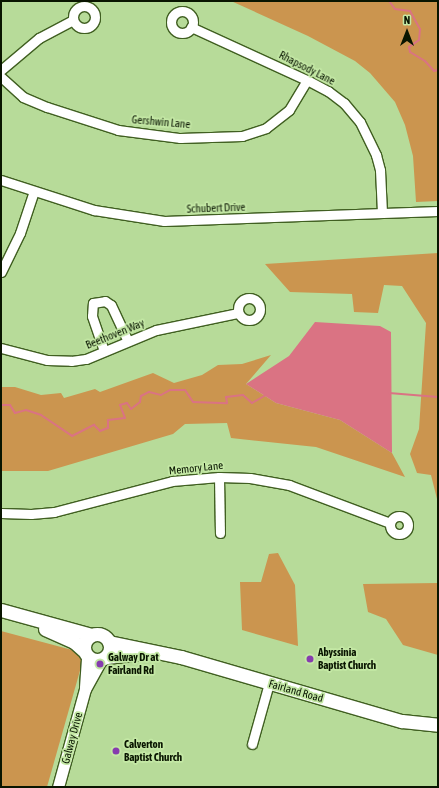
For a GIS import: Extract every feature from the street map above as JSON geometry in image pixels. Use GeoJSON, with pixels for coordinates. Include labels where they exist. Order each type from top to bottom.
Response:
{"type":"FeatureCollection","features":[{"type":"Feature","properties":{"kind":"main road"},"geometry":{"type":"LineString","coordinates":[[1,610],[92,635],[102,635],[109,642],[110,649],[104,658],[86,654],[50,630],[1,618]]}},
{"type":"Feature","properties":{"kind":"main road"},"geometry":{"type":"LineString","coordinates":[[86,654],[85,641],[92,635]]}},
{"type":"Feature","properties":{"kind":"main road","name":"Fairland Road"},"geometry":{"type":"LineString","coordinates":[[109,642],[155,652],[402,721],[438,725]]}},
{"type":"Feature","properties":{"kind":"main road","name":"Fairland Road"},"geometry":{"type":"LineString","coordinates":[[104,658],[155,652]]}},
{"type":"Feature","properties":{"kind":"street"},"geometry":{"type":"LineString","coordinates":[[1,70],[39,38],[73,20]]}},
{"type":"Feature","properties":{"kind":"street","name":"Rhapsody Lane"},"geometry":{"type":"LineString","coordinates":[[192,27],[307,80],[328,91],[344,103],[360,122],[370,139],[380,170],[382,213]]}},
{"type":"Feature","properties":{"kind":"street","name":"Gershwin Lane"},"geometry":{"type":"LineString","coordinates":[[1,77],[24,96],[47,107],[118,130],[180,138],[242,136],[266,128],[289,110],[307,80]]}},
{"type":"Feature","properties":{"kind":"street","name":"Schubert Drive"},"geometry":{"type":"LineString","coordinates":[[1,180],[34,192],[94,210],[164,221],[438,211]]}},
{"type":"Feature","properties":{"kind":"street"},"geometry":{"type":"LineString","coordinates":[[1,272],[20,233],[34,192]]}},
{"type":"Feature","properties":{"kind":"street"},"geometry":{"type":"LineString","coordinates":[[104,351],[92,316],[93,302],[105,301],[111,305],[128,341]]}},
{"type":"Feature","properties":{"kind":"street","name":"Beethoven Way"},"geometry":{"type":"LineString","coordinates":[[1,348],[47,360],[71,361],[104,351],[156,330],[238,313]]}},
{"type":"Feature","properties":{"kind":"street"},"geometry":{"type":"LineString","coordinates":[[218,477],[220,533]]}},
{"type":"Feature","properties":{"kind":"street","name":"Memory Lane"},"geometry":{"type":"LineString","coordinates":[[1,513],[31,514],[54,512],[172,481],[218,477],[250,478],[289,485],[390,523]]}},
{"type":"Feature","properties":{"kind":"street","name":"Galway Drive"},"geometry":{"type":"LineString","coordinates":[[58,787],[85,689],[86,654]]}},
{"type":"Feature","properties":{"kind":"street","name":"Galway Drive"},"geometry":{"type":"LineString","coordinates":[[85,689],[104,658]]}},
{"type":"Feature","properties":{"kind":"street"},"geometry":{"type":"LineString","coordinates":[[252,744],[269,683]]}},
{"type":"Feature","properties":{"kind":"shaded area"},"geometry":{"type":"Polygon","coordinates":[[[231,1],[438,1],[438,201],[416,202],[413,156],[405,125],[395,102],[370,73],[355,61],[308,36],[231,1]]]}},
{"type":"Feature","properties":{"kind":"shaded area"},"geometry":{"type":"Polygon","coordinates":[[[438,253],[438,503],[431,475],[417,473],[410,454],[419,429],[426,323],[402,286],[384,285],[378,313],[354,312],[352,294],[290,292],[265,264],[438,253]]]}},
{"type":"Feature","properties":{"kind":"shaded area"},"geometry":{"type":"Polygon","coordinates":[[[315,322],[380,326],[391,332],[392,453],[340,420],[276,403],[246,384],[289,356],[315,322]]]}},
{"type":"Feature","properties":{"kind":"shaded area"},"geometry":{"type":"Polygon","coordinates":[[[271,355],[246,384],[276,403],[340,420],[392,453],[405,477],[316,447],[231,438],[227,423],[185,424],[173,434],[48,471],[1,471],[1,387],[15,387],[41,395],[61,393],[64,398],[95,389],[100,392],[153,373],[174,383],[202,375],[218,365],[242,364],[271,355]]]}},
{"type":"Feature","properties":{"kind":"shaded area"},"geometry":{"type":"Polygon","coordinates":[[[278,553],[295,585],[298,646],[242,630],[240,582],[261,582],[269,554],[278,553]]]}},
{"type":"Feature","properties":{"kind":"shaded area"},"geometry":{"type":"Polygon","coordinates":[[[438,583],[438,655],[403,645],[386,619],[368,612],[363,584],[438,583]]]}},
{"type":"Feature","properties":{"kind":"shaded area"},"geometry":{"type":"Polygon","coordinates":[[[1,631],[76,651],[83,660],[47,787],[1,787],[1,631]]]}},
{"type":"Feature","properties":{"kind":"waterway"},"geometry":{"type":"LineString","coordinates":[[389,1],[395,9],[410,11],[420,29],[419,40],[409,47],[410,52],[425,61],[434,71],[438,70]]}},
{"type":"Feature","properties":{"kind":"waterway"},"geometry":{"type":"LineString","coordinates":[[1,405],[10,405],[15,413],[26,410],[41,415],[72,436],[94,425],[100,431],[108,428],[108,420],[125,418],[120,405],[127,403],[131,409],[140,402],[141,396],[149,392],[161,395],[170,390],[185,390],[193,402],[227,403],[226,397],[243,395],[252,403],[266,395]]}},
{"type":"Feature","properties":{"kind":"waterway"},"geometry":{"type":"LineString","coordinates":[[389,393],[438,397]]}},
{"type":"Feature","properties":{"kind":"place","name":"Abyssinia Baptist Church"},"geometry":{"type":"Point","coordinates":[310,659]}},
{"type":"Feature","properties":{"kind":"place","name":"Galway Dr at Fairland Rd"},"geometry":{"type":"Point","coordinates":[100,664]}},
{"type":"Feature","properties":{"kind":"place","name":"Calverton Baptist Church"},"geometry":{"type":"Point","coordinates":[116,751]}}]}
